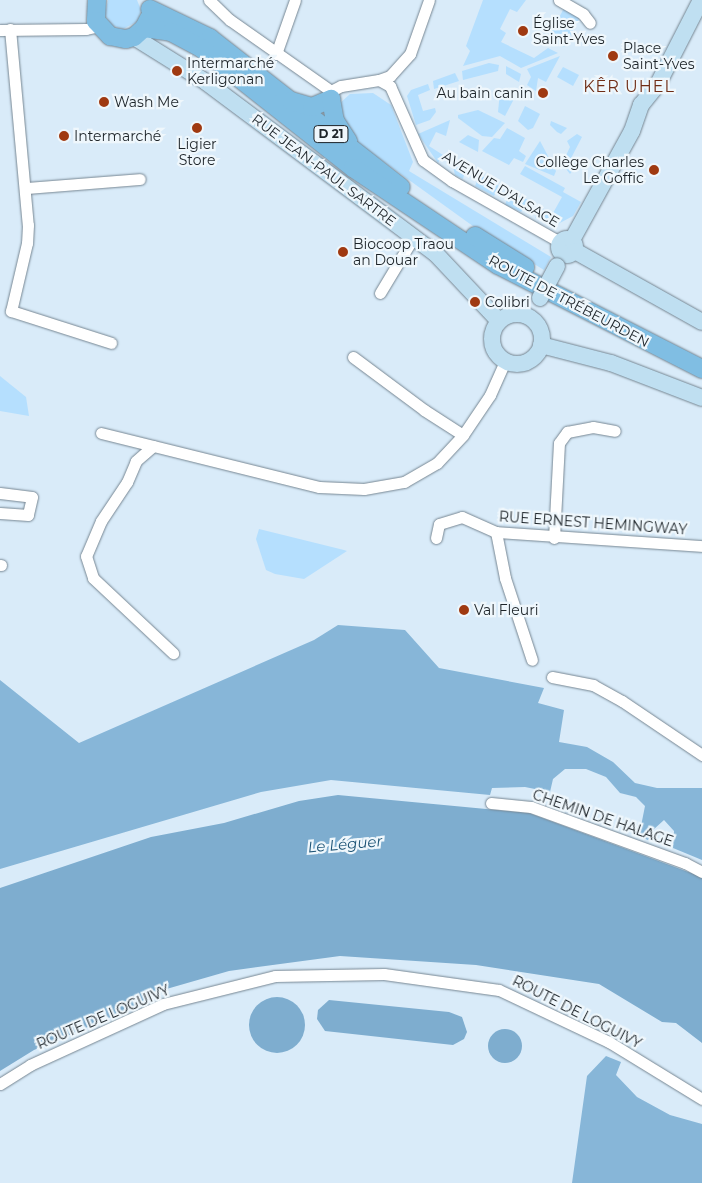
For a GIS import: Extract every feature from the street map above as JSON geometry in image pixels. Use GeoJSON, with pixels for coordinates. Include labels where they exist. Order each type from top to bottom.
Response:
{"type":"FeatureCollection","features":[{"type":"Feature","properties":{"kind":"main road"},"geometry":{"type":"LineString","coordinates":[[529,317],[632,131],[641,105],[658,84],[701,0]]}},
{"type":"Feature","properties":{"kind":"main road"},"geometry":{"type":"LineString","coordinates":[[139,32],[148,5]]}},
{"type":"Feature","properties":{"kind":"main road","name":"ROUTE DE TRÉBEURDEN"},"geometry":{"type":"LineString","coordinates":[[148,5],[210,38],[404,190],[513,260],[702,362]]}},
{"type":"Feature","properties":{"kind":"main road","name":"ROUTE DE TRÉBEURDEN"},"geometry":{"type":"LineString","coordinates":[[97,12],[118,38],[139,32],[171,32],[201,48],[353,168],[498,265],[702,369]]}},
{"type":"Feature","properties":{"kind":"main road","name":"RUE JEAN-PAUL SARTRE"},"geometry":{"type":"LineString","coordinates":[[139,32],[458,274],[499,321]]}},
{"type":"Feature","properties":{"kind":"main road"},"geometry":{"type":"LineString","coordinates":[[284,97],[312,107],[331,95],[342,136],[363,158]]}},
{"type":"Feature","properties":{"kind":"main road"},"geometry":{"type":"LineString","coordinates":[[566,251],[702,322]]}},
{"type":"Feature","properties":{"kind":"main road"},"geometry":{"type":"LineString","coordinates":[[510,314],[529,317],[540,329],[541,344],[527,362],[505,361],[492,343],[494,327],[499,321],[510,314]]}},
{"type":"Feature","properties":{"kind":"main road"},"geometry":{"type":"LineString","coordinates":[[541,344],[611,363],[702,398]]}},
{"type":"Feature","properties":{"kind":"street"},"geometry":{"type":"LineString","coordinates":[[209,0],[230,20],[331,95],[341,86],[379,80],[390,76],[410,54],[429,0]]}},
{"type":"Feature","properties":{"kind":"street"},"geometry":{"type":"LineString","coordinates":[[276,54],[295,0]]}},
{"type":"Feature","properties":{"kind":"street"},"geometry":{"type":"LineString","coordinates":[[559,0],[583,14],[590,23]]}},
{"type":"Feature","properties":{"kind":"street"},"geometry":{"type":"LineString","coordinates":[[97,12],[70,29],[5,30],[26,188],[27,243],[6,310],[111,343]]}},
{"type":"Feature","properties":{"kind":"street"},"geometry":{"type":"LineString","coordinates":[[70,29],[97,12]]}},
{"type":"Feature","properties":{"kind":"street","name":"AVENUE D'ALSACE"},"geometry":{"type":"LineString","coordinates":[[379,80],[390,86],[423,160],[452,181],[566,251]]}},
{"type":"Feature","properties":{"kind":"street"},"geometry":{"type":"LineString","coordinates":[[26,188],[140,179]]}},
{"type":"Feature","properties":{"kind":"street"},"geometry":{"type":"LineString","coordinates":[[380,293],[413,238]]}},
{"type":"Feature","properties":{"kind":"street"},"geometry":{"type":"LineString","coordinates":[[353,357],[424,410],[463,435]]}},
{"type":"Feature","properties":{"kind":"street"},"geometry":{"type":"LineString","coordinates":[[101,434],[319,487],[364,488],[404,482],[437,463],[463,435],[490,395],[505,361]]}},
{"type":"Feature","properties":{"kind":"street"},"geometry":{"type":"LineString","coordinates":[[554,538],[559,442],[567,432],[593,427],[615,431]]}},
{"type":"Feature","properties":{"kind":"street"},"geometry":{"type":"LineString","coordinates":[[153,446],[136,461],[127,482],[101,521],[86,556],[93,578],[173,653]]}},
{"type":"Feature","properties":{"kind":"street"},"geometry":{"type":"LineString","coordinates":[[0,492],[32,497],[28,515],[0,513]]}},
{"type":"Feature","properties":{"kind":"street","name":"RUE ERNEST HEMINGWAY"},"geometry":{"type":"LineString","coordinates":[[436,538],[439,524],[462,518],[496,532],[554,538],[702,546]]}},
{"type":"Feature","properties":{"kind":"street"},"geometry":{"type":"LineString","coordinates":[[496,532],[505,578],[532,660]]}},
{"type":"Feature","properties":{"kind":"street"},"geometry":{"type":"LineString","coordinates":[[552,677],[593,685],[622,701],[702,755]]}},
{"type":"Feature","properties":{"kind":"street","name":"CHEMIN DE HALAGE"},"geometry":{"type":"LineString","coordinates":[[492,803],[531,807],[685,863],[702,872]]}},
{"type":"Feature","properties":{"kind":"street","name":"ROUTE DE LOGUIVY"},"geometry":{"type":"LineString","coordinates":[[0,1084],[30,1065],[162,1004],[275,976],[384,974],[499,990],[609,1042],[702,1099]]}},
{"type":"Feature","properties":{"kind":"shaded area"},"geometry":{"type":"Polygon","coordinates":[[[108,0],[137,0],[141,10],[138,21],[123,29],[111,25],[105,15],[108,0]]]}},
{"type":"Feature","properties":{"kind":"shaded area"},"geometry":{"type":"Polygon","coordinates":[[[483,0],[526,0],[517,12],[510,9],[500,29],[506,33],[501,42],[534,58],[548,48],[558,53],[521,68],[500,56],[463,66],[470,51],[466,46],[483,0]]]}},
{"type":"Feature","properties":{"kind":"shaded area"},"geometry":{"type":"Polygon","coordinates":[[[564,8],[580,17],[564,47],[548,39],[564,8]]]}},
{"type":"Feature","properties":{"kind":"shaded area"},"geometry":{"type":"Polygon","coordinates":[[[560,56],[546,82],[538,78],[536,91],[527,85],[531,77],[527,69],[560,56]]]}},
{"type":"Feature","properties":{"kind":"shaded area"},"geometry":{"type":"Polygon","coordinates":[[[489,63],[499,65],[498,71],[463,80],[462,71],[489,63]]]}},
{"type":"Feature","properties":{"kind":"shaded area"},"geometry":{"type":"Polygon","coordinates":[[[506,66],[521,74],[519,82],[506,74],[506,66]]]}},
{"type":"Feature","properties":{"kind":"shaded area"},"geometry":{"type":"Polygon","coordinates":[[[563,67],[579,75],[573,86],[557,77],[563,67]]]}},
{"type":"Feature","properties":{"kind":"shaded area"},"geometry":{"type":"Polygon","coordinates":[[[455,73],[459,81],[434,89],[433,81],[455,73]]]}},
{"type":"Feature","properties":{"kind":"shaded area"},"geometry":{"type":"Polygon","coordinates":[[[428,84],[430,90],[418,95],[423,111],[435,108],[436,112],[430,120],[416,125],[407,96],[411,90],[428,84]]]}},
{"type":"Feature","properties":{"kind":"shaded area"},"geometry":{"type":"Polygon","coordinates":[[[500,92],[514,99],[505,116],[498,112],[500,92]]]}},
{"type":"Feature","properties":{"kind":"shaded area"},"geometry":{"type":"Polygon","coordinates":[[[373,93],[391,105],[413,162],[409,171],[551,257],[544,270],[477,229],[355,141],[342,124],[338,105],[350,94],[373,93]]]}},
{"type":"Feature","properties":{"kind":"shaded area"},"geometry":{"type":"Polygon","coordinates":[[[525,106],[540,114],[533,128],[528,130],[518,121],[525,106]]]}},
{"type":"Feature","properties":{"kind":"shaded area"},"geometry":{"type":"Polygon","coordinates":[[[478,110],[505,123],[492,137],[482,136],[458,118],[458,115],[478,110]]]}},
{"type":"Feature","properties":{"kind":"shaded area"},"geometry":{"type":"Polygon","coordinates":[[[450,120],[446,136],[436,132],[429,146],[443,155],[438,163],[418,134],[450,120]]]}},
{"type":"Feature","properties":{"kind":"shaded area"},"geometry":{"type":"Polygon","coordinates":[[[551,121],[567,128],[561,134],[550,125],[551,121]]]}},
{"type":"Feature","properties":{"kind":"shaded area"},"geometry":{"type":"Polygon","coordinates":[[[507,128],[525,138],[519,151],[526,156],[523,162],[514,158],[509,165],[482,151],[494,138],[500,139],[507,128]]]}},
{"type":"Feature","properties":{"kind":"shaded area"},"geometry":{"type":"Polygon","coordinates":[[[577,134],[582,137],[567,166],[573,170],[570,174],[562,164],[570,147],[567,141],[577,134]]]}},
{"type":"Feature","properties":{"kind":"shaded area"},"geometry":{"type":"Polygon","coordinates":[[[468,135],[479,140],[478,152],[459,142],[468,135]]]}},
{"type":"Feature","properties":{"kind":"shaded area"},"geometry":{"type":"Polygon","coordinates":[[[540,141],[556,171],[554,176],[525,164],[540,141]]]}},
{"type":"Feature","properties":{"kind":"shaded area"},"geometry":{"type":"Polygon","coordinates":[[[451,158],[466,167],[463,179],[455,175],[451,158]]]}},
{"type":"Feature","properties":{"kind":"shaded area"},"geometry":{"type":"Polygon","coordinates":[[[525,166],[565,188],[563,192],[581,202],[573,216],[556,225],[535,218],[541,209],[553,213],[562,197],[520,174],[525,166]]]}},
{"type":"Feature","properties":{"kind":"shaded area"},"geometry":{"type":"Polygon","coordinates":[[[480,175],[499,186],[494,196],[475,186],[480,175]]]}},
{"type":"Feature","properties":{"kind":"shaded area"},"geometry":{"type":"Polygon","coordinates":[[[510,191],[528,200],[521,212],[505,205],[510,191]]]}},
{"type":"Feature","properties":{"kind":"shaded area"},"geometry":{"type":"Polygon","coordinates":[[[0,376],[26,397],[29,416],[0,411],[0,376]]]}},
{"type":"Feature","properties":{"kind":"shaded area"},"geometry":{"type":"Polygon","coordinates":[[[259,529],[347,551],[304,579],[275,574],[266,570],[256,539],[259,529]]]}},
{"type":"Feature","properties":{"kind":"shaded area"},"geometry":{"type":"Polygon","coordinates":[[[338,625],[405,630],[439,668],[544,688],[538,703],[564,710],[559,742],[587,747],[613,762],[635,783],[657,788],[702,788],[702,860],[673,848],[674,831],[664,820],[653,830],[648,840],[639,836],[645,806],[636,797],[620,793],[606,777],[586,769],[565,769],[553,779],[550,792],[525,787],[492,788],[490,795],[331,780],[261,792],[0,869],[0,680],[79,743],[314,640],[338,625]]]}},
{"type":"Feature","properties":{"kind":"shaded area"},"geometry":{"type":"Polygon","coordinates":[[[606,1056],[621,1062],[616,1075],[637,1097],[670,1115],[702,1124],[702,1183],[572,1183],[587,1076],[606,1056]]]}},
{"type":"Feature","properties":{"kind":"water","name":"Le Léguer"},"geometry":{"type":"Polygon","coordinates":[[[338,795],[529,813],[702,877],[702,1043],[676,1023],[662,1022],[599,984],[476,965],[340,956],[229,971],[156,992],[130,1009],[34,1050],[0,1071],[0,888],[151,837],[224,823],[299,801],[338,795]]]}},
{"type":"Feature","properties":{"kind":"water"},"geometry":{"type":"Polygon","coordinates":[[[271,997],[283,997],[293,1001],[301,1009],[305,1025],[301,1041],[293,1049],[283,1053],[271,1053],[261,1049],[253,1041],[249,1031],[249,1019],[253,1009],[261,1001],[271,997]]]}},
{"type":"Feature","properties":{"kind":"water"},"geometry":{"type":"Polygon","coordinates":[[[329,1000],[449,1012],[462,1017],[467,1032],[464,1039],[453,1045],[325,1031],[317,1019],[318,1010],[329,1000]]]}},
{"type":"Feature","properties":{"kind":"water"},"geometry":{"type":"Polygon","coordinates":[[[505,1029],[512,1030],[517,1034],[521,1039],[521,1053],[517,1058],[512,1062],[505,1063],[498,1062],[493,1058],[489,1053],[488,1046],[489,1039],[493,1034],[498,1030],[505,1029]]]}},
{"type":"Feature","properties":{"kind":"place","name":"Église Saint-Yves"},"geometry":{"type":"Point","coordinates":[523,31]}},
{"type":"Feature","properties":{"kind":"place","name":"Place Saint-Yves"},"geometry":{"type":"Point","coordinates":[613,56]}},
{"type":"Feature","properties":{"kind":"place","name":"Intermarché Kerligonan"},"geometry":{"type":"Point","coordinates":[177,71]}},
{"type":"Feature","properties":{"kind":"place","name":"Au bain canin"},"geometry":{"type":"Point","coordinates":[543,93]}},
{"type":"Feature","properties":{"kind":"place","name":"Wash Me"},"geometry":{"type":"Point","coordinates":[104,102]}},
{"type":"Feature","properties":{"kind":"place","name":"Ligier Store"},"geometry":{"type":"Point","coordinates":[197,128]}},
{"type":"Feature","properties":{"kind":"place","name":"Intermarché"},"geometry":{"type":"Point","coordinates":[64,136]}},
{"type":"Feature","properties":{"kind":"place","name":"Collège Charles Le Goffic"},"geometry":{"type":"Point","coordinates":[654,170]}},
{"type":"Feature","properties":{"kind":"place","name":"Biocoop Traou an Douar"},"geometry":{"type":"Point","coordinates":[343,252]}},
{"type":"Feature","properties":{"kind":"place","name":"Colibri"},"geometry":{"type":"Point","coordinates":[475,302]}},
{"type":"Feature","properties":{"kind":"place","name":"Val Fleuri"},"geometry":{"type":"Point","coordinates":[464,610]}},
{"type":"Feature","properties":{"kind":"district","name":"KÊR UHEL"},"geometry":{"type":"Point","coordinates":[629,87]}}]}
